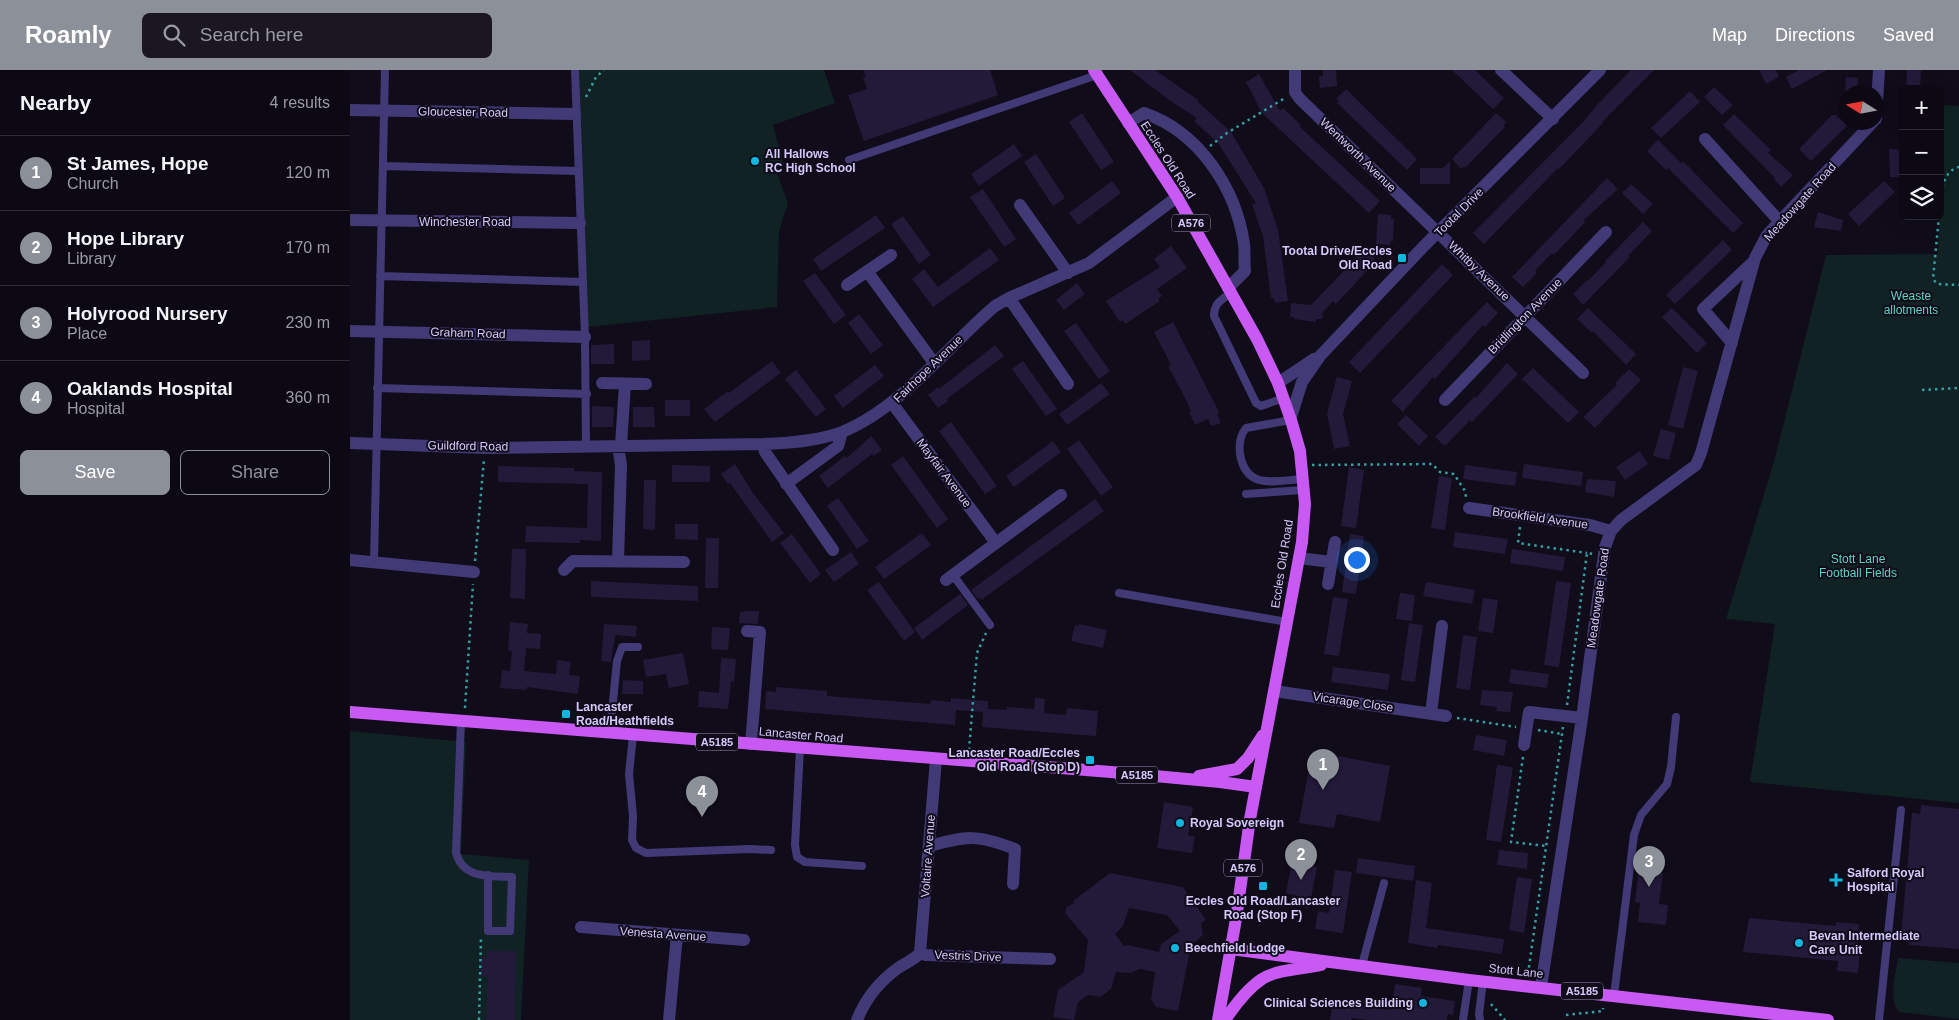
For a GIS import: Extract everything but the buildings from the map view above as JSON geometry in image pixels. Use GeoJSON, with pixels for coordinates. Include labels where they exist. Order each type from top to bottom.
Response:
{"type":"FeatureCollection","features":[{"type":"Feature","properties":{"kind":"main road","name":"Eccles Old Road"},"geometry":{"type":"LineString","coordinates":[[1096,73],[1176,197],[1257,338],[1284,398],[1300,451],[1304,504],[1299,558],[1256,787],[1218,1020]]}},
{"type":"Feature","properties":{"kind":"main road","name":"Lancaster Road"},"geometry":{"type":"LineString","coordinates":[[350,712],[1189,779],[1256,787]]}},
{"type":"Feature","properties":{"kind":"main road","name":"Lancaster Road"},"geometry":{"type":"LineString","coordinates":[[1189,779],[1237,769],[1248,758],[1266,731]]}},
{"type":"Feature","properties":{"kind":"main road","name":"Stott Lane"},"geometry":{"type":"LineString","coordinates":[[1231,949],[1469,980],[1610,994],[1788,1017],[1828,1020]]}},
{"type":"Feature","properties":{"kind":"main road"},"geometry":{"type":"LineString","coordinates":[[1225,1020],[1234,1006],[1263,979],[1290,971],[1336,963]]}},
{"type":"Feature","properties":{"kind":"street"},"geometry":{"type":"LineString","coordinates":[[1295,70],[1295,92]]}},
{"type":"Feature","properties":{"kind":"street"},"geometry":{"type":"LineString","coordinates":[[1501,70],[1552,119]]}},
{"type":"Feature","properties":{"kind":"street","name":"Tootal Drive"},"geometry":{"type":"LineString","coordinates":[[1291,418],[1302,382],[1320,356],[1439,232],[1600,70]]}},
{"type":"Feature","properties":{"kind":"street"},"geometry":{"type":"LineString","coordinates":[[1878,85],[1879,70]]}},
{"type":"Feature","properties":{"kind":"street","name":"Wentworth Avenue"},"geometry":{"type":"LineString","coordinates":[[1295,92],[1299,98],[1439,232]]}},
{"type":"Feature","properties":{"kind":"street","name":"Gloucester Road"},"geometry":{"type":"LineString","coordinates":[[350,110],[575,114]]}},
{"type":"Feature","properties":{"kind":"street"},"geometry":{"type":"LineString","coordinates":[[1128,124],[1144,113],[1158,118],[1193,142],[1221,178],[1235,209],[1244,244],[1244,271],[1230,291]]}},
{"type":"Feature","properties":{"kind":"street","name":"Meadowgate Road"},"geometry":{"type":"LineString","coordinates":[[1541,987],[1582,718],[1604,555],[1611,531],[1621,520],[1696,465],[1701,453],[1754,260],[1767,235],[1866,130]]}},
{"type":"Feature","properties":{"kind":"street"},"geometry":{"type":"LineString","coordinates":[[1705,139],[1780,222]]}},
{"type":"Feature","properties":{"kind":"street","name":"Fairhope Avenue"},"geometry":{"type":"LineString","coordinates":[[586,446],[764,444],[792,442],[842,432],[892,403],[980,318],[995,306],[1089,263],[1176,197]]}},
{"type":"Feature","properties":{"kind":"street"},"geometry":{"type":"LineString","coordinates":[[1020,205],[1068,273]]}},
{"type":"Feature","properties":{"kind":"street","name":"Winchester Road"},"geometry":{"type":"LineString","coordinates":[[350,220],[580,223]]}},
{"type":"Feature","properties":{"kind":"street","name":"Whitby Avenue"},"geometry":{"type":"LineString","coordinates":[[1439,232],[1583,373]]}},
{"type":"Feature","properties":{"kind":"street","name":"Bridlington Avenue"},"geometry":{"type":"LineString","coordinates":[[1445,400],[1606,232]]}},
{"type":"Feature","properties":{"kind":"street"},"geometry":{"type":"LineString","coordinates":[[847,285],[891,255]]}},
{"type":"Feature","properties":{"kind":"street"},"geometry":{"type":"LineString","coordinates":[[1732,343],[1703,309],[1754,260]]}},
{"type":"Feature","properties":{"kind":"street"},"geometry":{"type":"LineString","coordinates":[[867,271],[934,363]]}},
{"type":"Feature","properties":{"kind":"street"},"geometry":{"type":"LineString","coordinates":[[1009,298],[1068,384]]}},
{"type":"Feature","properties":{"kind":"street","name":"Graham Road"},"geometry":{"type":"LineString","coordinates":[[350,331],[586,336]]}},
{"type":"Feature","properties":{"kind":"street","name":"Tootal Drive"},"geometry":{"type":"LineString","coordinates":[[1278,383],[1320,356]]}},
{"type":"Feature","properties":{"kind":"street"},"geometry":{"type":"LineString","coordinates":[[602,383],[646,384]]}},
{"type":"Feature","properties":{"kind":"street"},"geometry":{"type":"LineString","coordinates":[[618,560],[621,465],[619,445],[625,384]]}},
{"type":"Feature","properties":{"kind":"street","name":"Mayfair Avenue"},"geometry":{"type":"LineString","coordinates":[[892,403],[996,543]]}},
{"type":"Feature","properties":{"kind":"street"},"geometry":{"type":"LineString","coordinates":[[786,484],[838,446],[842,432]]}},
{"type":"Feature","properties":{"kind":"street","name":"Guildford Road"},"geometry":{"type":"LineString","coordinates":[[350,443],[485,448],[586,446]]}},
{"type":"Feature","properties":{"kind":"street"},"geometry":{"type":"LineString","coordinates":[[764,444],[765,452],[833,550]]}},
{"type":"Feature","properties":{"kind":"street"},"geometry":{"type":"LineString","coordinates":[[949,578],[1061,495]]}},
{"type":"Feature","properties":{"kind":"street","name":"Brookfield Avenue"},"geometry":{"type":"LineString","coordinates":[[1469,508],[1590,525],[1611,531]]}},
{"type":"Feature","properties":{"kind":"street"},"geometry":{"type":"LineString","coordinates":[[1328,584],[1334,542]]}},
{"type":"Feature","properties":{"kind":"street"},"geometry":{"type":"LineString","coordinates":[[1299,558],[1331,562]]}},
{"type":"Feature","properties":{"kind":"street"},"geometry":{"type":"LineString","coordinates":[[350,560],[474,572]]}},
{"type":"Feature","properties":{"kind":"street"},"geometry":{"type":"LineString","coordinates":[[564,570],[573,561],[684,562]]}},
{"type":"Feature","properties":{"kind":"street"},"geometry":{"type":"LineString","coordinates":[[1431,713],[1442,626]]}},
{"type":"Feature","properties":{"kind":"street"},"geometry":{"type":"LineString","coordinates":[[747,631],[760,632],[751,744]]}},
{"type":"Feature","properties":{"kind":"street","name":"Vicarage Close"},"geometry":{"type":"LineString","coordinates":[[1274,691],[1446,716]]}},
{"type":"Feature","properties":{"kind":"street"},"geometry":{"type":"LineString","coordinates":[[1524,745],[1529,712],[1582,718]]}},
{"type":"Feature","properties":{"kind":"street","name":"Voltaire Avenue"},"geometry":{"type":"LineString","coordinates":[[920,953],[936,759]]}},
{"type":"Feature","properties":{"kind":"street"},"geometry":{"type":"LineString","coordinates":[[929,846],[963,837],[990,839],[1015,849],[1013,884]]}},
{"type":"Feature","properties":{"kind":"street","name":"Venesta Avenue"},"geometry":{"type":"LineString","coordinates":[[581,928],[744,940]]}},
{"type":"Feature","properties":{"kind":"street"},"geometry":{"type":"LineString","coordinates":[[669,1020],[677,935]]}},
{"type":"Feature","properties":{"kind":"street","name":"Vestris Drive"},"geometry":{"type":"LineString","coordinates":[[857,1020],[870,996],[881,983],[898,968],[917,957],[920,953],[926,955],[1050,959]]}},
{"type":"Feature","properties":{"kind":"lane"},"geometry":{"type":"LineString","coordinates":[[374,562],[385,70]]}},
{"type":"Feature","properties":{"kind":"lane"},"geometry":{"type":"LineString","coordinates":[[575,70],[575,114],[586,336],[586,446]]}},
{"type":"Feature","properties":{"kind":"lane"},"geometry":{"type":"LineString","coordinates":[[849,160],[1096,73]]}},
{"type":"Feature","properties":{"kind":"lane"},"geometry":{"type":"LineString","coordinates":[[382,166],[578,171]]}},
{"type":"Feature","properties":{"kind":"lane"},"geometry":{"type":"LineString","coordinates":[[380,276],[583,282]]}},
{"type":"Feature","properties":{"kind":"lane"},"geometry":{"type":"LineString","coordinates":[[1230,291],[1214,308],[1214,316],[1256,403],[1262,406],[1284,398]]}},
{"type":"Feature","properties":{"kind":"lane"},"geometry":{"type":"LineString","coordinates":[[378,388],[587,394]]}},
{"type":"Feature","properties":{"kind":"lane"},"geometry":{"type":"LineString","coordinates":[[1291,418],[1246,428],[1240,440],[1240,452],[1244,468],[1255,479],[1303,485]]}},
{"type":"Feature","properties":{"kind":"lane"},"geometry":{"type":"LineString","coordinates":[[1246,494],[1303,485]]}},
{"type":"Feature","properties":{"kind":"lane"},"geometry":{"type":"LineString","coordinates":[[949,578],[990,625]]}},
{"type":"Feature","properties":{"kind":"lane"},"geometry":{"type":"LineString","coordinates":[[1119,592],[1287,622]]}},
{"type":"Feature","properties":{"kind":"lane"},"geometry":{"type":"LineString","coordinates":[[610,732],[617,661],[622,647],[638,647]]}},
{"type":"Feature","properties":{"kind":"lane"},"geometry":{"type":"LineString","coordinates":[[1610,994],[1634,835],[1641,815],[1667,784],[1671,766],[1676,718]]}},
{"type":"Feature","properties":{"kind":"lane"},"geometry":{"type":"LineString","coordinates":[[461,721],[456,853],[460,864],[468,872],[488,876],[512,877],[510,932],[488,931],[488,876]]}},
{"type":"Feature","properties":{"kind":"lane"},"geometry":{"type":"LineString","coordinates":[[633,734],[629,774],[632,840],[636,848],[646,853],[770,850]]}},
{"type":"Feature","properties":{"kind":"lane"},"geometry":{"type":"LineString","coordinates":[[800,748],[795,845],[798,857],[806,862],[862,866]]}},
{"type":"Feature","properties":{"kind":"lane"},"geometry":{"type":"LineString","coordinates":[[1879,1020],[1901,810]]}},
{"type":"Feature","properties":{"kind":"lane"},"geometry":{"type":"LineString","coordinates":[[1362,965],[1384,883]]}},
{"type":"Feature","properties":{"kind":"lane"},"geometry":{"type":"LineString","coordinates":[[1462,1020],[1469,980]]}},
{"type":"Feature","properties":{"kind":"lane"},"geometry":{"type":"LineString","coordinates":[[1480,1020],[1483,981]]}},
{"type":"Feature","properties":{"kind":"path"},"geometry":{"type":"LineString","coordinates":[[575,114],[582,114],[582,107],[586,97],[596,77],[604,70]]}},
{"type":"Feature","properties":{"kind":"path"},"geometry":{"type":"LineString","coordinates":[[1202,152],[1227,133],[1295,92]]}},
{"type":"Feature","properties":{"kind":"path"},"geometry":{"type":"LineString","coordinates":[[1944,188],[1946,178],[1952,169],[1959,167]]}},
{"type":"Feature","properties":{"kind":"path"},"geometry":{"type":"LineString","coordinates":[[1939,220],[1933,279],[1937,284],[1959,285]]}},
{"type":"Feature","properties":{"kind":"path"},"geometry":{"type":"LineString","coordinates":[[1922,390],[1959,388]]}},
{"type":"Feature","properties":{"kind":"path"},"geometry":{"type":"LineString","coordinates":[[1301,466],[1344,463],[1432,464],[1440,472],[1454,474],[1465,491],[1469,508]]}},
{"type":"Feature","properties":{"kind":"path"},"geometry":{"type":"LineString","coordinates":[[1521,515],[1518,543],[1604,555]]}},
{"type":"Feature","properties":{"kind":"path"},"geometry":{"type":"LineString","coordinates":[[1526,986],[1587,553]]}},
{"type":"Feature","properties":{"kind":"path"},"geometry":{"type":"LineString","coordinates":[[968,762],[977,653],[990,625]]}},
{"type":"Feature","properties":{"kind":"path"},"geometry":{"type":"LineString","coordinates":[[1446,716],[1562,734]]}},
{"type":"Feature","properties":{"kind":"path"},"geometry":{"type":"LineString","coordinates":[[1524,745],[1511,842],[1546,846]]}},
{"type":"Feature","properties":{"kind":"path"},"geometry":{"type":"LineString","coordinates":[[1566,1015],[1603,1011],[1610,994]]}},
{"type":"Feature","properties":{"kind":"path"},"geometry":{"type":"LineString","coordinates":[[1490,1004],[1505,1020]]}},
{"type":"Feature","properties":{"kind":"green space","name":"All Hallows RC High School"},"geometry":{"type":"Polygon","coordinates":[[[577,70],[824,70],[835,103],[773,125],[784,165],[775,168],[788,203],[779,231],[777,307],[588,327],[577,70]]]}},
{"type":"Feature","properties":{"kind":"green space","name":"Stott Lane Football Fields"},"geometry":{"type":"Polygon","coordinates":[[[1944,105],[1959,106],[1959,803],[1750,782],[1775,624],[1726,619],[1775,458],[1826,255],[1938,254],[1939,220],[1944,220],[1944,105]]]}},
{"type":"Feature","properties":{"kind":"green space"},"geometry":{"type":"Polygon","coordinates":[[[350,731],[466,742],[461,854],[529,860],[521,1020],[350,1020],[350,731]]]}},
{"type":"Feature","properties":{"kind":"green space"},"geometry":{"type":"Polygon","coordinates":[[[1898,958],[1959,963],[1959,1019],[1899,1012],[1893,994],[1898,958]]]}},
{"type":"Feature","properties":{"kind":"place","name":"All Hallows RC High School"},"geometry":{"type":"Point","coordinates":[755,161]}},
{"type":"Feature","properties":{"kind":"place","name":"Tootal Drive/Eccles Old Road"},"geometry":{"type":"Point","coordinates":[1402,258]}},
{"type":"Feature","properties":{"kind":"place","name":"Lancaster Road/Heathfields"},"geometry":{"type":"Point","coordinates":[566,714]}},
{"type":"Feature","properties":{"kind":"place","name":"Lancaster Road/Eccles Old Road (Stop D)"},"geometry":{"type":"Point","coordinates":[1090,760]}},
{"type":"Feature","properties":{"kind":"place","name":"St James, Hope"},"geometry":{"type":"Point","coordinates":[1323,790]}},
{"type":"Feature","properties":{"kind":"place","name":"Oaklands Hospital"},"geometry":{"type":"Point","coordinates":[702,817]}},
{"type":"Feature","properties":{"kind":"place","name":"Royal Sovereign"},"geometry":{"type":"Point","coordinates":[1180,823]}},
{"type":"Feature","properties":{"kind":"place","name":"Hope Library"},"geometry":{"type":"Point","coordinates":[1301,880]}},
{"type":"Feature","properties":{"kind":"place","name":"Salford Royal Hospital"},"geometry":{"type":"Point","coordinates":[1836,880]}},
{"type":"Feature","properties":{"kind":"place","name":"Eccles Old Road/Lancaster Road (Stop F)"},"geometry":{"type":"Point","coordinates":[1263,886]}},
{"type":"Feature","properties":{"kind":"place","name":"Holyrood Nursery"},"geometry":{"type":"Point","coordinates":[1649,887]}},
{"type":"Feature","properties":{"kind":"place","name":"Bevan Intermediate Care Unit"},"geometry":{"type":"Point","coordinates":[1799,943]}},
{"type":"Feature","properties":{"kind":"place","name":"Beechfield Lodge"},"geometry":{"type":"Point","coordinates":[1175,948]}},
{"type":"Feature","properties":{"kind":"place","name":"Clinical Sciences Building"},"geometry":{"type":"Point","coordinates":[1423,1003]}},
{"type":"Feature","properties":{"kind":"park label","name":"Weaste allotments"},"geometry":{"type":"Point","coordinates":[1911,303]}}]}
